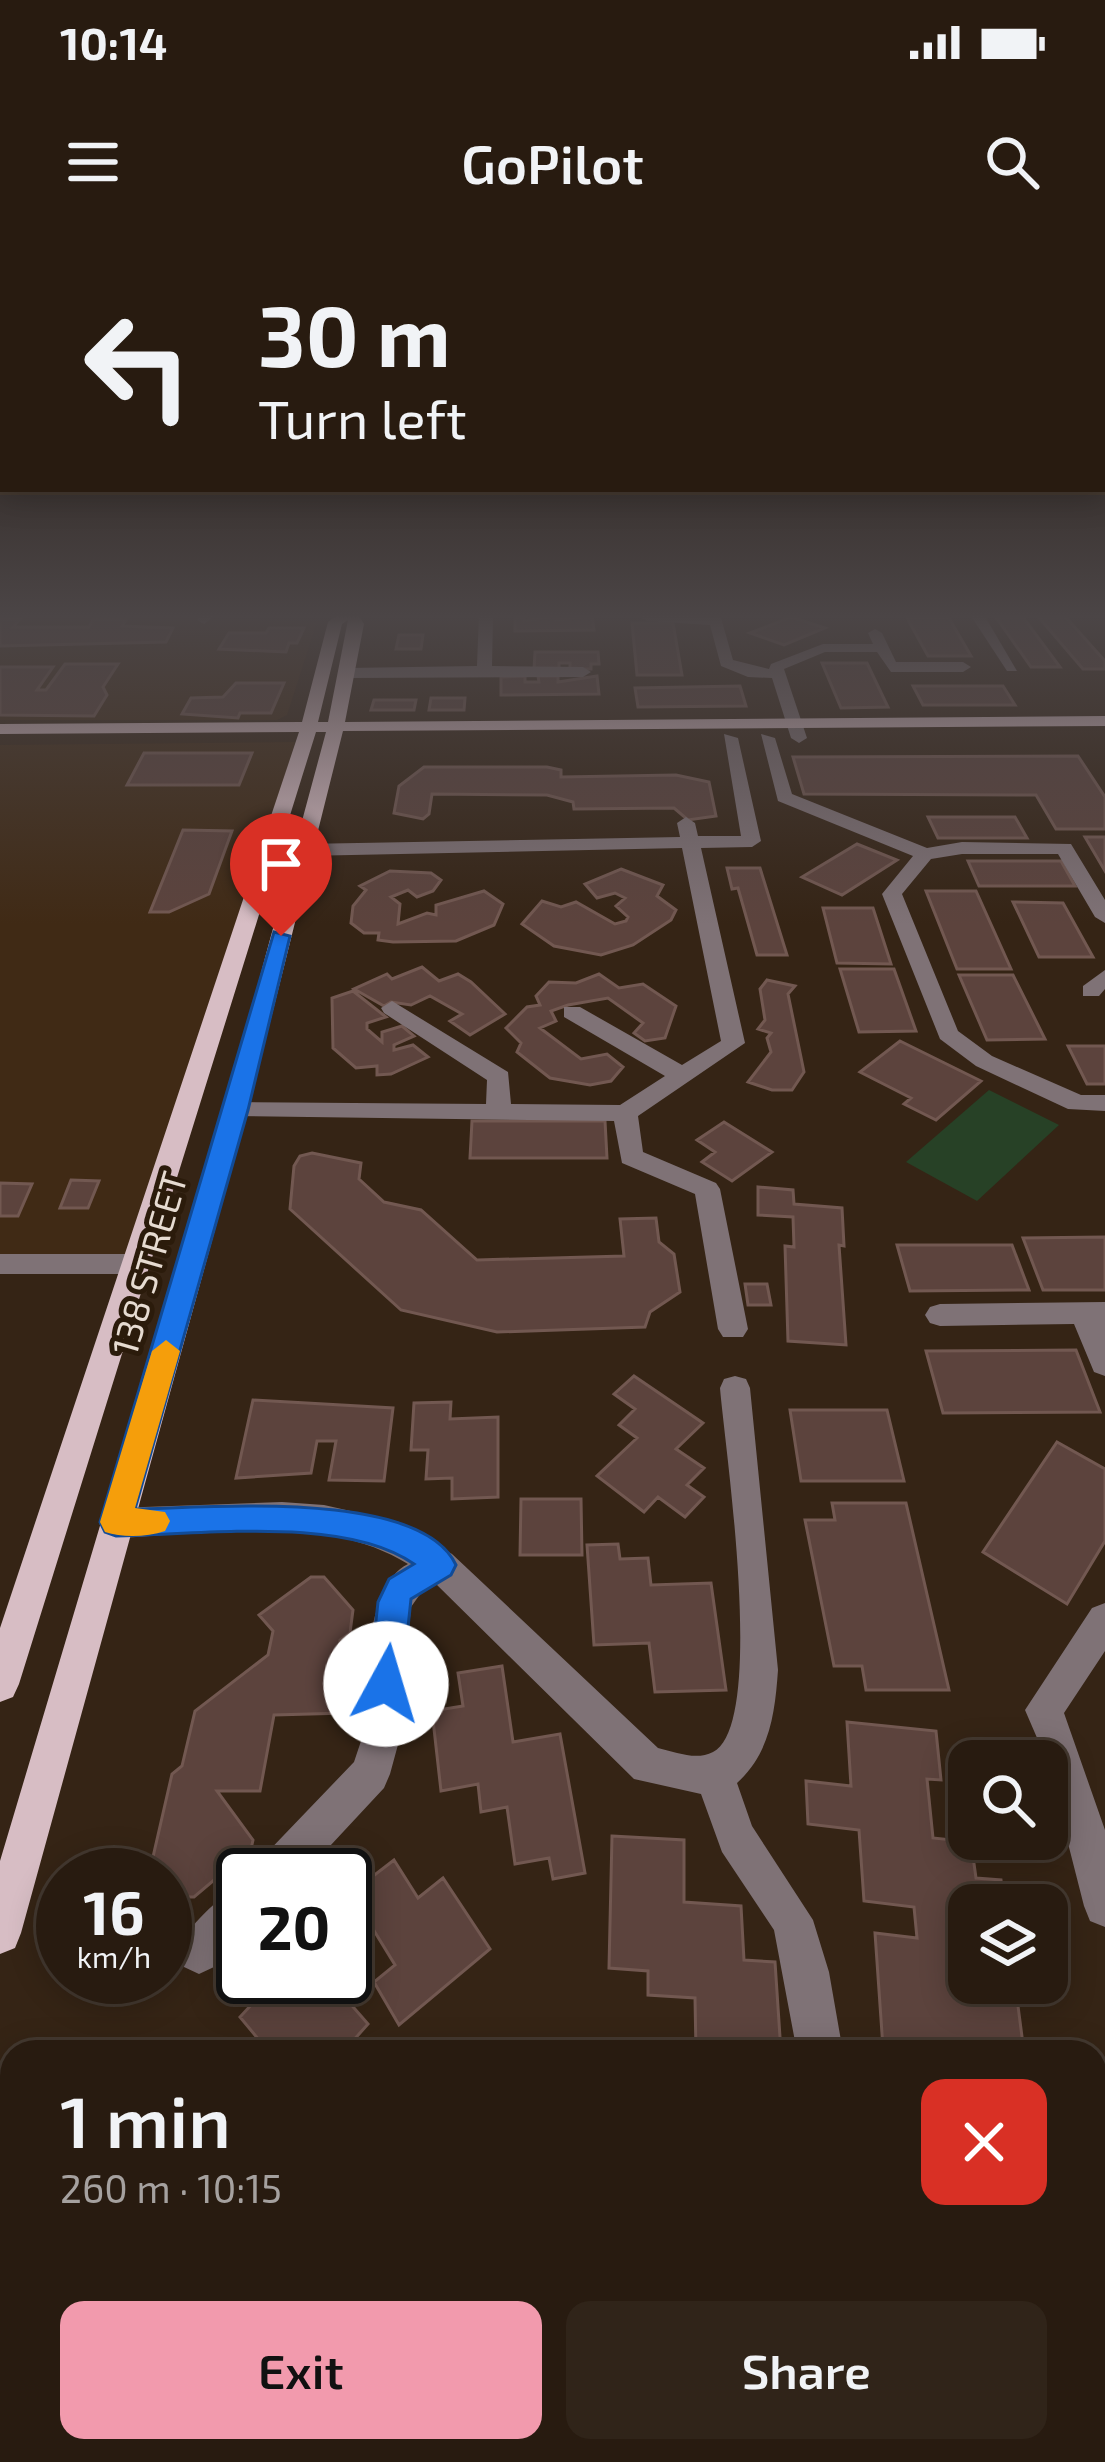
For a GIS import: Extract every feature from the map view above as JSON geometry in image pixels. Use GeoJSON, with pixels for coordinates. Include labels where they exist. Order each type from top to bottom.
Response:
{"type":"FeatureCollection","features":[{"type":"Feature","properties":{"kind":"main road","name":"138 STREET"},"geometry":{"type":"LineString","coordinates":[[0,1933],[236,1110],[303,850],[323,717]]}},
{"type":"Feature","properties":{"kind":"main road","name":"138 STREET"},"geometry":{"type":"LineString","coordinates":[[0,1684],[134,1264],[328,717]]}},
{"type":"Feature","properties":{"kind":"main road"},"geometry":{"type":"LineString","coordinates":[[0,741],[1105,721]]}},
{"type":"Feature","properties":{"kind":"main road"},"geometry":{"type":"LineString","coordinates":[[0,729],[135,722],[321,734],[766,738],[796,730],[1105,736]]}},
{"type":"Feature","properties":{"kind":"street"},"geometry":{"type":"LineString","coordinates":[[792,717],[796,730]]}},
{"type":"Feature","properties":{"kind":"street"},"geometry":{"type":"LineString","coordinates":[[303,850],[689,833],[752,841],[730,738]]}},
{"type":"Feature","properties":{"kind":"street"},"geometry":{"type":"LineString","coordinates":[[766,738],[784,797],[925,854],[962,848],[1064,848],[1105,917]]}},
{"type":"Feature","properties":{"kind":"street"},"geometry":{"type":"LineString","coordinates":[[236,1110],[625,1113],[734,1043],[689,833]]}},
{"type":"Feature","properties":{"kind":"street"},"geometry":{"type":"LineString","coordinates":[[925,854],[892,894],[948,1034],[984,1061],[1077,1103],[1105,1103]]}},
{"type":"Feature","properties":{"kind":"street"},"geometry":{"type":"LineString","coordinates":[[392,1008],[500,1077],[498,1112]]}},
{"type":"Feature","properties":{"kind":"street"},"geometry":{"type":"LineString","coordinates":[[572,1012],[683,1076]]}},
{"type":"Feature","properties":{"kind":"street"},"geometry":{"type":"LineString","coordinates":[[625,1113],[631,1157],[707,1189],[733,1329]]}},
{"type":"Feature","properties":{"kind":"street"},"geometry":{"type":"LineString","coordinates":[[0,1264],[134,1264]]}},
{"type":"Feature","properties":{"kind":"street"},"geometry":{"type":"LineString","coordinates":[[940,1315],[1095,1313],[1105,1364]]}},
{"type":"Feature","properties":{"kind":"street"},"geometry":{"type":"LineString","coordinates":[[116,1522],[324,1520],[387,1533],[440,1565],[648,1766],[674,1776],[714,1774],[746,1746],[762,1695],[735,1388]]}},
{"type":"Feature","properties":{"kind":"street"},"geometry":{"type":"LineString","coordinates":[[300,1848],[370,1774],[380,1741],[394,1602],[411,1579],[440,1565]]}},
{"type":"Feature","properties":{"kind":"street"},"geometry":{"type":"LineString","coordinates":[[1105,1620],[1044,1710],[1073,1786],[1105,1906]]}},
{"type":"Feature","properties":{"kind":"street"},"geometry":{"type":"LineString","coordinates":[[714,1774],[736,1838],[792,1920],[807,1972],[818,2040]]}},
{"type":"Feature","properties":{"kind":"street"},"geometry":{"type":"LineString","coordinates":[[200,1952],[216,1935]]}},
{"type":"Feature","properties":{"kind":"shaded area"},"geometry":{"type":"Polygon","coordinates":[[[0,717],[284,717],[277,720],[0,717]]]}},
{"type":"Feature","properties":{"kind":"shaded area"},"geometry":{"type":"Polygon","coordinates":[[[295,742],[139,1268],[0,1268],[0,745],[295,742]]]}},
{"type":"Feature","properties":{"kind":"green space"},"geometry":{"type":"Polygon","coordinates":[[[989,1090],[1059,1125],[977,1201],[906,1162],[989,1090]]]}},
{"type":"Feature","properties":{"kind":"building"},"geometry":{"type":"Polygon","coordinates":[[[144,753],[252,753],[239,785],[127,785],[144,753]]]}},
{"type":"Feature","properties":{"kind":"building"},"geometry":{"type":"Polygon","coordinates":[[[1078,756],[1105,797],[1105,829],[1056,829],[1036,795],[804,794],[793,757],[1078,756]]]}},
{"type":"Feature","properties":{"kind":"building"},"geometry":{"type":"Polygon","coordinates":[[[424,767],[547,767],[561,770],[561,777],[676,775],[709,782],[716,816],[688,820],[674,808],[574,809],[573,802],[547,795],[432,794],[429,814],[423,819],[394,813],[399,786],[424,767]]]}},
{"type":"Feature","properties":{"kind":"building"},"geometry":{"type":"Polygon","coordinates":[[[928,817],[1015,817],[1027,838],[938,838],[928,817]]]}},
{"type":"Feature","properties":{"kind":"building"},"geometry":{"type":"Polygon","coordinates":[[[183,830],[232,831],[209,894],[169,912],[150,912],[183,830]]]}},
{"type":"Feature","properties":{"kind":"building"},"geometry":{"type":"Polygon","coordinates":[[[1085,837],[1105,837],[1105,871],[1085,837]]]}},
{"type":"Feature","properties":{"kind":"building"},"geometry":{"type":"Polygon","coordinates":[[[857,844],[897,860],[842,895],[802,877],[857,844]]]}},
{"type":"Feature","properties":{"kind":"building"},"geometry":{"type":"Polygon","coordinates":[[[968,861],[1061,861],[1075,886],[979,886],[968,861]]]}},
{"type":"Feature","properties":{"kind":"building"},"geometry":{"type":"Polygon","coordinates":[[[727,868],[760,868],[787,955],[757,955],[738,888],[732,889],[727,868]]]}},
{"type":"Feature","properties":{"kind":"building"},"geometry":{"type":"Polygon","coordinates":[[[621,869],[663,885],[657,896],[676,910],[671,920],[633,945],[601,955],[554,946],[522,924],[542,901],[561,907],[576,902],[615,924],[626,921],[628,917],[616,906],[625,898],[615,893],[597,898],[585,884],[621,869]]]}},
{"type":"Feature","properties":{"kind":"building"},"geometry":{"type":"Polygon","coordinates":[[[390,871],[431,873],[441,880],[433,891],[417,897],[408,890],[391,897],[400,904],[398,924],[427,913],[436,915],[436,905],[484,891],[503,904],[494,925],[456,941],[378,940],[379,933],[364,933],[351,923],[353,906],[366,890],[360,886],[390,871]]]}},
{"type":"Feature","properties":{"kind":"building"},"geometry":{"type":"Polygon","coordinates":[[[926,891],[976,891],[1011,969],[957,969],[926,891]]]}},
{"type":"Feature","properties":{"kind":"building"},"geometry":{"type":"Polygon","coordinates":[[[1013,902],[1063,903],[1093,957],[1039,957],[1013,902]]]}},
{"type":"Feature","properties":{"kind":"building"},"geometry":{"type":"Polygon","coordinates":[[[823,908],[873,908],[891,964],[837,963],[823,908]]]}},
{"type":"Feature","properties":{"kind":"building"},"geometry":{"type":"Polygon","coordinates":[[[422,967],[439,981],[458,974],[505,1014],[470,1035],[450,1021],[462,1014],[430,996],[411,1005],[391,1002],[384,1006],[354,989],[387,974],[392,979],[422,967]]]}},
{"type":"Feature","properties":{"kind":"building"},"geometry":{"type":"Polygon","coordinates":[[[840,969],[894,969],[916,1031],[859,1032],[840,969]]]}},
{"type":"Feature","properties":{"kind":"building"},"geometry":{"type":"Polygon","coordinates":[[[599,974],[619,988],[643,984],[676,1006],[665,1038],[645,1041],[634,1033],[643,1023],[608,998],[568,1005],[551,1011],[556,1021],[540,1028],[581,1059],[607,1054],[623,1067],[611,1081],[590,1085],[550,1078],[517,1052],[521,1043],[506,1028],[527,1007],[540,1005],[536,996],[549,982],[576,983],[599,974]]]}},
{"type":"Feature","properties":{"kind":"building"},"geometry":{"type":"Polygon","coordinates":[[[959,975],[1013,975],[1045,1039],[987,1040],[959,975]]]}},
{"type":"Feature","properties":{"kind":"building"},"geometry":{"type":"Polygon","coordinates":[[[767,980],[795,986],[788,994],[804,1072],[792,1090],[748,1082],[771,1052],[767,1038],[771,1033],[758,1029],[765,1020],[760,989],[767,980]]]}},
{"type":"Feature","properties":{"kind":"building"},"geometry":{"type":"Polygon","coordinates":[[[353,991],[386,1017],[367,1023],[367,1029],[382,1042],[382,1032],[402,1026],[414,1036],[394,1045],[394,1050],[413,1045],[428,1057],[391,1074],[377,1075],[377,1066],[356,1068],[333,1048],[332,998],[353,991]]]}},
{"type":"Feature","properties":{"kind":"building"},"geometry":{"type":"Polygon","coordinates":[[[900,1041],[981,1081],[936,1120],[904,1104],[911,1098],[860,1072],[900,1041]]]}},
{"type":"Feature","properties":{"kind":"building"},"geometry":{"type":"Polygon","coordinates":[[[1068,1046],[1105,1046],[1105,1084],[1087,1084],[1068,1046]]]}},
{"type":"Feature","properties":{"kind":"building"},"geometry":{"type":"Polygon","coordinates":[[[472,1121],[605,1121],[607,1158],[470,1158],[472,1121]]]}},
{"type":"Feature","properties":{"kind":"building"},"geometry":{"type":"Polygon","coordinates":[[[724,1122],[772,1152],[732,1181],[702,1162],[715,1152],[697,1140],[724,1122]]]}},
{"type":"Feature","properties":{"kind":"building"},"geometry":{"type":"Polygon","coordinates":[[[312,1153],[361,1163],[359,1179],[384,1202],[421,1210],[477,1260],[624,1256],[620,1219],[656,1218],[659,1242],[674,1254],[680,1292],[650,1312],[645,1327],[497,1332],[401,1310],[290,1209],[294,1166],[300,1156],[312,1153]]]}},
{"type":"Feature","properties":{"kind":"building"},"geometry":{"type":"Polygon","coordinates":[[[71,1180],[99,1181],[88,1208],[60,1208],[71,1180]]]}},
{"type":"Feature","properties":{"kind":"building"},"geometry":{"type":"Polygon","coordinates":[[[0,1183],[32,1184],[18,1216],[0,1216],[0,1183]]]}},
{"type":"Feature","properties":{"kind":"building"},"geometry":{"type":"Polygon","coordinates":[[[758,1187],[793,1190],[794,1204],[842,1208],[844,1246],[839,1245],[846,1345],[788,1341],[785,1246],[794,1247],[793,1217],[758,1215],[758,1187]]]}},
{"type":"Feature","properties":{"kind":"building"},"geometry":{"type":"Polygon","coordinates":[[[1105,1237],[1105,1290],[1043,1290],[1023,1238],[1105,1237]]]}},
{"type":"Feature","properties":{"kind":"building"},"geometry":{"type":"Polygon","coordinates":[[[897,1245],[1012,1245],[1029,1290],[910,1291],[897,1245]]]}},
{"type":"Feature","properties":{"kind":"building"},"geometry":{"type":"Polygon","coordinates":[[[745,1284],[767,1284],[771,1305],[748,1305],[745,1284]]]}},
{"type":"Feature","properties":{"kind":"building"},"geometry":{"type":"Polygon","coordinates":[[[1076,1350],[1100,1412],[943,1413],[926,1351],[1076,1350]]]}},
{"type":"Feature","properties":{"kind":"building"},"geometry":{"type":"Polygon","coordinates":[[[634,1376],[703,1423],[676,1449],[704,1468],[687,1485],[704,1497],[685,1517],[658,1497],[644,1512],[597,1476],[637,1438],[619,1425],[635,1409],[614,1394],[634,1376]]]}},
{"type":"Feature","properties":{"kind":"building"},"geometry":{"type":"Polygon","coordinates":[[[253,1400],[393,1408],[384,1481],[329,1480],[336,1441],[317,1441],[311,1473],[236,1478],[253,1400]]]}},
{"type":"Feature","properties":{"kind":"building"},"geometry":{"type":"Polygon","coordinates":[[[451,1402],[450,1419],[498,1417],[498,1497],[452,1499],[452,1478],[426,1479],[428,1450],[411,1450],[414,1403],[451,1402]]]}},
{"type":"Feature","properties":{"kind":"building"},"geometry":{"type":"Polygon","coordinates":[[[790,1410],[887,1410],[904,1481],[801,1481],[790,1410]]]}},
{"type":"Feature","properties":{"kind":"building"},"geometry":{"type":"Polygon","coordinates":[[[1057,1442],[1105,1469],[1105,1541],[1067,1604],[983,1552],[1057,1442]]]}},
{"type":"Feature","properties":{"kind":"building"},"geometry":{"type":"Polygon","coordinates":[[[521,1499],[581,1499],[582,1555],[520,1555],[521,1499]]]}},
{"type":"Feature","properties":{"kind":"building"},"geometry":{"type":"Polygon","coordinates":[[[832,1503],[906,1503],[949,1690],[866,1690],[862,1666],[834,1666],[805,1520],[835,1520],[832,1503]]]}},
{"type":"Feature","properties":{"kind":"building"},"geometry":{"type":"Polygon","coordinates":[[[618,1544],[620,1559],[648,1558],[651,1585],[711,1583],[726,1690],[655,1692],[649,1643],[594,1645],[587,1545],[618,1544]]]}},
{"type":"Feature","properties":{"kind":"building"},"geometry":{"type":"Polygon","coordinates":[[[311,1577],[324,1577],[353,1610],[350,1633],[340,1640],[331,1697],[344,1713],[274,1715],[260,1791],[217,1791],[253,1840],[251,1848],[216,1848],[216,1878],[192,1897],[192,1848],[155,1848],[172,1774],[182,1766],[195,1711],[268,1655],[273,1631],[259,1615],[311,1577]]]}},
{"type":"Feature","properties":{"kind":"building"},"geometry":{"type":"Polygon","coordinates":[[[502,1666],[513,1742],[560,1734],[585,1873],[553,1879],[549,1858],[515,1864],[507,1807],[481,1812],[478,1784],[441,1791],[432,1711],[463,1706],[458,1673],[502,1666]]]}},
{"type":"Feature","properties":{"kind":"building"},"geometry":{"type":"Polygon","coordinates":[[[847,1722],[936,1731],[941,1780],[927,1779],[933,1838],[948,1840],[948,1860],[974,1860],[976,1878],[1001,1880],[1001,1884],[948,1884],[948,2004],[1018,2004],[1022,2040],[882,2040],[875,1933],[917,1938],[914,1907],[864,1901],[859,1830],[808,1824],[806,1781],[851,1786],[847,1722]]]}},
{"type":"Feature","properties":{"kind":"building"},"geometry":{"type":"Polygon","coordinates":[[[612,1836],[684,1840],[684,1902],[741,1906],[744,1960],[775,1962],[780,2040],[696,2040],[695,1998],[648,1995],[648,1971],[609,1968],[612,1836]]]}},
{"type":"Feature","properties":{"kind":"building"},"geometry":{"type":"Polygon","coordinates":[[[394,1860],[418,1898],[443,1878],[490,1949],[399,2025],[374,1982],[395,1965],[372,1927],[372,1877],[394,1860]]]}},
{"type":"Feature","properties":{"kind":"building"},"geometry":{"type":"Polygon","coordinates":[[[252,2004],[351,2004],[368,2024],[354,2040],[259,2040],[240,2017],[252,2004]]]}},
{"type":"Feature","properties":{"kind":"slow traffic"},"geometry":{"type":"LineString","coordinates":[[154,1521],[116,1522],[166,1351]]}},
{"type":"Feature","properties":{"kind":"route"},"geometry":{"type":"LineString","coordinates":[[281,936],[236,1110],[116,1522],[324,1520],[387,1533],[421,1550],[440,1565],[411,1579],[394,1602],[386,1684]]}}]}
